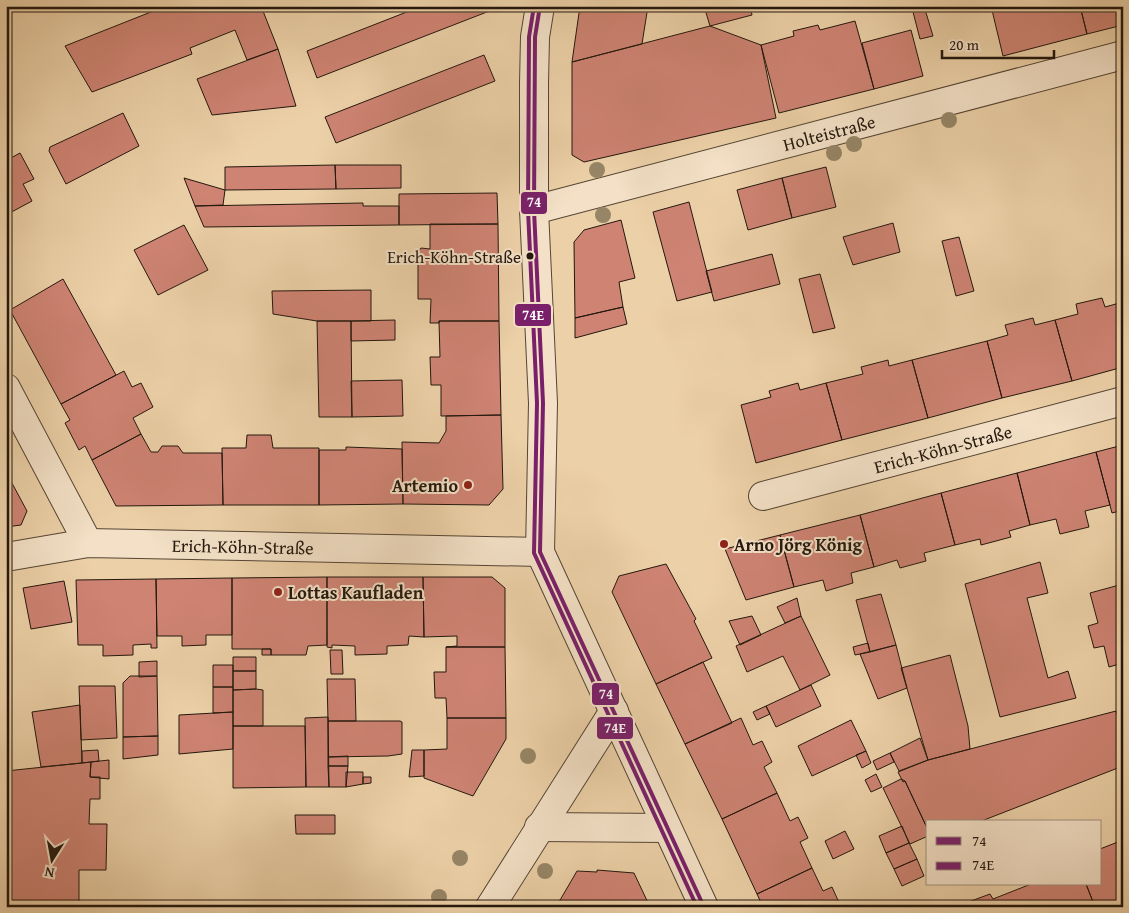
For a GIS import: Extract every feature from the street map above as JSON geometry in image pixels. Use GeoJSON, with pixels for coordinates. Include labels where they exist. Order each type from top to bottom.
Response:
{"type":"FeatureCollection","features":[{"type":"Feature","properties":{"kind":"street"},"geometry":{"type":"LineString","coordinates":[[540,6],[535,37],[534,83],[534,210],[543,403],[540,552],[704,907]]}},
{"type":"Feature","properties":{"kind":"street","name":"Holteistraße"},"geometry":{"type":"LineString","coordinates":[[534,210],[1123,55]]}},
{"type":"Feature","properties":{"kind":"street"},"geometry":{"type":"LineString","coordinates":[[6,388],[88,543]]}},
{"type":"Feature","properties":{"kind":"street","name":"Erich-Köhn-Straße"},"geometry":{"type":"LineString","coordinates":[[763,496],[1123,401]]}},
{"type":"Feature","properties":{"kind":"street","name":"Erich-Köhn-Straße"},"geometry":{"type":"LineString","coordinates":[[6,557],[88,543],[540,552]]}},
{"type":"Feature","properties":{"kind":"street"},"geometry":{"type":"LineString","coordinates":[[490,907],[614,711]]}},
{"type":"Feature","properties":{"kind":"street"},"geometry":{"type":"LineString","coordinates":[[539,828],[666,828]]}},
{"type":"Feature","properties":{"kind":"building"},"geometry":{"type":"Polygon","coordinates":[[[166,6],[261,6],[278,49],[247,60],[235,30],[190,48],[192,54],[92,92],[65,46],[166,6]]]}},
{"type":"Feature","properties":{"kind":"building"},"geometry":{"type":"Polygon","coordinates":[[[422,6],[491,6],[492,10],[317,78],[307,51],[422,6]]]}},
{"type":"Feature","properties":{"kind":"building"},"geometry":{"type":"Polygon","coordinates":[[[580,6],[648,6],[642,44],[572,62],[580,6]]]}},
{"type":"Feature","properties":{"kind":"building"},"geometry":{"type":"Polygon","coordinates":[[[704,6],[750,6],[752,15],[710,26],[704,6]]]}},
{"type":"Feature","properties":{"kind":"building"},"geometry":{"type":"Polygon","coordinates":[[[924,6],[933,36],[920,39],[912,8],[924,6]]]}},
{"type":"Feature","properties":{"kind":"building"},"geometry":{"type":"Polygon","coordinates":[[[991,6],[1080,6],[1087,34],[1003,56],[991,6]]]}},
{"type":"Feature","properties":{"kind":"building"},"geometry":{"type":"Polygon","coordinates":[[[1080,6],[1123,6],[1123,25],[1087,34],[1080,6]]]}},
{"type":"Feature","properties":{"kind":"building"},"geometry":{"type":"Polygon","coordinates":[[[855,21],[874,89],[779,113],[761,45],[794,36],[793,31],[818,25],[820,30],[855,21]]]}},
{"type":"Feature","properties":{"kind":"building"},"geometry":{"type":"Polygon","coordinates":[[[710,26],[761,45],[776,118],[584,162],[572,155],[572,62],[710,26]]]}},
{"type":"Feature","properties":{"kind":"building"},"geometry":{"type":"Polygon","coordinates":[[[911,30],[923,76],[874,89],[862,43],[911,30]]]}},
{"type":"Feature","properties":{"kind":"building"},"geometry":{"type":"Polygon","coordinates":[[[278,49],[296,106],[212,115],[197,79],[278,49]]]}},
{"type":"Feature","properties":{"kind":"building"},"geometry":{"type":"Polygon","coordinates":[[[484,55],[495,81],[336,143],[325,117],[484,55]]]}},
{"type":"Feature","properties":{"kind":"building"},"geometry":{"type":"Polygon","coordinates":[[[123,113],[139,146],[66,184],[49,151],[50,147],[123,113]]]}},
{"type":"Feature","properties":{"kind":"building"},"geometry":{"type":"Polygon","coordinates":[[[6,153],[9,159],[20,153],[34,179],[23,184],[32,201],[6,215],[6,153]]]}},
{"type":"Feature","properties":{"kind":"building"},"geometry":{"type":"Polygon","coordinates":[[[335,165],[336,189],[225,190],[225,167],[335,165]]]}},
{"type":"Feature","properties":{"kind":"building"},"geometry":{"type":"Polygon","coordinates":[[[335,165],[401,165],[401,188],[336,189],[335,165]]]}},
{"type":"Feature","properties":{"kind":"building"},"geometry":{"type":"Polygon","coordinates":[[[826,167],[836,207],[792,218],[782,178],[826,167]]]}},
{"type":"Feature","properties":{"kind":"building"},"geometry":{"type":"Polygon","coordinates":[[[184,178],[225,190],[223,205],[195,206],[184,178]]]}},
{"type":"Feature","properties":{"kind":"building"},"geometry":{"type":"Polygon","coordinates":[[[782,178],[792,218],[748,230],[737,190],[782,178]]]}},
{"type":"Feature","properties":{"kind":"building"},"geometry":{"type":"Polygon","coordinates":[[[497,193],[498,224],[399,225],[399,194],[497,193]]]}},
{"type":"Feature","properties":{"kind":"building"},"geometry":{"type":"Polygon","coordinates":[[[689,202],[712,292],[677,301],[653,212],[689,202]]]}},
{"type":"Feature","properties":{"kind":"building"},"geometry":{"type":"Polygon","coordinates":[[[363,203],[363,206],[399,206],[399,225],[204,227],[195,206],[363,203]]]}},
{"type":"Feature","properties":{"kind":"building"},"geometry":{"type":"Polygon","coordinates":[[[621,220],[635,278],[619,282],[623,307],[575,318],[574,242],[584,230],[621,220]]]}},
{"type":"Feature","properties":{"kind":"building"},"geometry":{"type":"Polygon","coordinates":[[[893,223],[900,252],[853,265],[843,237],[893,223]]]}},
{"type":"Feature","properties":{"kind":"building"},"geometry":{"type":"Polygon","coordinates":[[[430,224],[498,224],[499,321],[439,321],[439,323],[430,323],[431,299],[418,299],[418,252],[421,248],[430,249],[430,224]]]}},
{"type":"Feature","properties":{"kind":"building"},"geometry":{"type":"Polygon","coordinates":[[[184,225],[208,270],[158,295],[134,250],[184,225]]]}},
{"type":"Feature","properties":{"kind":"building"},"geometry":{"type":"Polygon","coordinates":[[[959,237],[974,291],[956,296],[942,241],[959,237]]]}},
{"type":"Feature","properties":{"kind":"building"},"geometry":{"type":"Polygon","coordinates":[[[772,254],[780,284],[714,301],[706,271],[772,254]]]}},
{"type":"Feature","properties":{"kind":"building"},"geometry":{"type":"Polygon","coordinates":[[[820,274],[835,328],[813,333],[799,279],[820,274]]]}},
{"type":"Feature","properties":{"kind":"building"},"geometry":{"type":"Polygon","coordinates":[[[63,279],[116,375],[61,404],[10,310],[63,279]]]}},
{"type":"Feature","properties":{"kind":"building"},"geometry":{"type":"Polygon","coordinates":[[[371,290],[371,321],[317,321],[273,314],[272,291],[371,290]]]}},
{"type":"Feature","properties":{"kind":"building"},"geometry":{"type":"Polygon","coordinates":[[[1102,298],[1105,307],[1123,302],[1123,367],[1072,381],[1055,320],[1078,314],[1076,304],[1102,298]]]}},
{"type":"Feature","properties":{"kind":"building"},"geometry":{"type":"Polygon","coordinates":[[[623,307],[627,324],[575,338],[575,318],[623,307]]]}},
{"type":"Feature","properties":{"kind":"building"},"geometry":{"type":"Polygon","coordinates":[[[1033,318],[1035,325],[1055,320],[1072,381],[1002,398],[987,341],[1008,335],[1005,325],[1033,318]]]}},
{"type":"Feature","properties":{"kind":"building"},"geometry":{"type":"Polygon","coordinates":[[[395,320],[395,340],[351,341],[351,321],[395,320]]]}},
{"type":"Feature","properties":{"kind":"building"},"geometry":{"type":"Polygon","coordinates":[[[317,321],[351,321],[352,417],[319,417],[317,321]]]}},
{"type":"Feature","properties":{"kind":"building"},"geometry":{"type":"Polygon","coordinates":[[[439,321],[499,321],[501,415],[441,416],[441,385],[431,385],[430,357],[440,357],[439,321]]]}},
{"type":"Feature","properties":{"kind":"building"},"geometry":{"type":"Polygon","coordinates":[[[987,341],[1002,398],[928,418],[912,360],[987,341]]]}},
{"type":"Feature","properties":{"kind":"building"},"geometry":{"type":"Polygon","coordinates":[[[888,360],[889,366],[912,360],[928,418],[842,440],[826,383],[863,374],[861,367],[888,360]]]}},
{"type":"Feature","properties":{"kind":"building"},"geometry":{"type":"Polygon","coordinates":[[[124,371],[132,387],[141,383],[153,407],[133,418],[141,434],[92,460],[85,446],[79,450],[65,423],[70,420],[61,404],[124,371]]]}},
{"type":"Feature","properties":{"kind":"building"},"geometry":{"type":"Polygon","coordinates":[[[402,380],[403,416],[352,417],[351,381],[402,380]]]}},
{"type":"Feature","properties":{"kind":"building"},"geometry":{"type":"Polygon","coordinates":[[[798,383],[800,390],[826,383],[842,440],[756,463],[741,405],[771,397],[769,391],[798,383]]]}},
{"type":"Feature","properties":{"kind":"building"},"geometry":{"type":"Polygon","coordinates":[[[501,415],[503,489],[489,505],[403,504],[402,442],[439,443],[446,431],[446,416],[501,415]]]}},
{"type":"Feature","properties":{"kind":"building"},"geometry":{"type":"Polygon","coordinates":[[[141,434],[151,452],[158,452],[162,446],[178,446],[183,453],[222,453],[223,505],[116,506],[92,460],[141,434]]]}},
{"type":"Feature","properties":{"kind":"building"},"geometry":{"type":"Polygon","coordinates":[[[247,435],[271,435],[273,448],[319,448],[319,505],[223,505],[222,448],[246,448],[247,435]]]}},
{"type":"Feature","properties":{"kind":"building"},"geometry":{"type":"Polygon","coordinates":[[[1123,445],[1123,510],[1112,513],[1096,452],[1123,445]]]}},
{"type":"Feature","properties":{"kind":"building"},"geometry":{"type":"Polygon","coordinates":[[[346,447],[402,449],[403,504],[319,505],[319,450],[346,450],[346,447]]]}},
{"type":"Feature","properties":{"kind":"building"},"geometry":{"type":"Polygon","coordinates":[[[1096,452],[1110,505],[1085,511],[1089,527],[1060,534],[1056,519],[1030,525],[1017,473],[1096,452]]]}},
{"type":"Feature","properties":{"kind":"building"},"geometry":{"type":"Polygon","coordinates":[[[6,472],[27,511],[21,525],[6,527],[6,472]]]}},
{"type":"Feature","properties":{"kind":"building"},"geometry":{"type":"Polygon","coordinates":[[[1017,473],[1030,525],[1009,531],[1011,537],[981,545],[980,539],[955,545],[941,493],[1017,473]]]}},
{"type":"Feature","properties":{"kind":"building"},"geometry":{"type":"Polygon","coordinates":[[[941,493],[955,545],[924,553],[926,561],[900,568],[897,560],[874,567],[860,515],[941,493]]]}},
{"type":"Feature","properties":{"kind":"building"},"geometry":{"type":"Polygon","coordinates":[[[860,515],[874,567],[851,573],[853,583],[826,591],[823,580],[794,587],[780,535],[860,515]]]}},
{"type":"Feature","properties":{"kind":"building"},"geometry":{"type":"Polygon","coordinates":[[[780,535],[794,587],[746,600],[725,549],[780,535]]]}},
{"type":"Feature","properties":{"kind":"building"},"geometry":{"type":"Polygon","coordinates":[[[1040,562],[1048,593],[1027,598],[1048,678],[1068,671],[1076,698],[1000,717],[965,584],[1040,562]]]}},
{"type":"Feature","properties":{"kind":"building"},"geometry":{"type":"Polygon","coordinates":[[[666,564],[696,619],[694,621],[712,658],[656,684],[612,592],[619,576],[666,564]]]}},
{"type":"Feature","properties":{"kind":"building"},"geometry":{"type":"Polygon","coordinates":[[[327,577],[423,577],[424,637],[409,636],[408,645],[387,646],[387,654],[355,655],[355,646],[332,645],[332,648],[327,647],[327,577]]]}},
{"type":"Feature","properties":{"kind":"building"},"geometry":{"type":"Polygon","coordinates":[[[327,577],[327,645],[308,646],[306,655],[271,655],[271,649],[232,649],[232,578],[327,577]]]}},
{"type":"Feature","properties":{"kind":"building"},"geometry":{"type":"Polygon","coordinates":[[[423,577],[492,577],[505,588],[505,647],[446,647],[457,646],[457,636],[424,637],[423,577]]]}},
{"type":"Feature","properties":{"kind":"building"},"geometry":{"type":"Polygon","coordinates":[[[232,578],[232,635],[206,635],[206,645],[182,646],[182,636],[157,636],[156,579],[232,578]]]}},
{"type":"Feature","properties":{"kind":"building"},"geometry":{"type":"Polygon","coordinates":[[[156,579],[157,648],[151,648],[151,644],[133,645],[133,655],[103,656],[103,645],[78,645],[76,580],[156,579]]]}},
{"type":"Feature","properties":{"kind":"building"},"geometry":{"type":"Polygon","coordinates":[[[64,581],[72,622],[31,629],[23,588],[64,581]]]}},
{"type":"Feature","properties":{"kind":"building"},"geometry":{"type":"Polygon","coordinates":[[[1123,584],[1123,663],[1109,667],[1104,646],[1094,648],[1088,626],[1098,623],[1090,593],[1123,584]]]}},
{"type":"Feature","properties":{"kind":"building"},"geometry":{"type":"Polygon","coordinates":[[[881,594],[896,645],[870,652],[856,600],[881,594]]]}},
{"type":"Feature","properties":{"kind":"building"},"geometry":{"type":"Polygon","coordinates":[[[797,598],[801,616],[785,623],[777,607],[797,598]]]}},
{"type":"Feature","properties":{"kind":"building"},"geometry":{"type":"Polygon","coordinates":[[[752,616],[761,635],[740,645],[729,621],[752,616]]]}},
{"type":"Feature","properties":{"kind":"building"},"geometry":{"type":"Polygon","coordinates":[[[801,616],[830,675],[800,690],[783,656],[747,672],[736,646],[801,616]]]}},
{"type":"Feature","properties":{"kind":"building"},"geometry":{"type":"Polygon","coordinates":[[[868,643],[870,652],[855,655],[853,647],[868,643]]]}},
{"type":"Feature","properties":{"kind":"building"},"geometry":{"type":"Polygon","coordinates":[[[896,645],[907,688],[878,699],[860,654],[896,645]]]}},
{"type":"Feature","properties":{"kind":"building"},"geometry":{"type":"Polygon","coordinates":[[[446,647],[505,647],[506,718],[447,718],[446,698],[435,698],[434,672],[446,672],[446,647]]]}},
{"type":"Feature","properties":{"kind":"building"},"geometry":{"type":"Polygon","coordinates":[[[262,649],[271,649],[271,655],[262,655],[262,649]]]}},
{"type":"Feature","properties":{"kind":"building"},"geometry":{"type":"Polygon","coordinates":[[[330,650],[342,650],[343,674],[331,674],[330,650]]]}},
{"type":"Feature","properties":{"kind":"building"},"geometry":{"type":"Polygon","coordinates":[[[950,655],[968,726],[970,749],[928,760],[901,668],[950,655]]]}},
{"type":"Feature","properties":{"kind":"building"},"geometry":{"type":"Polygon","coordinates":[[[233,657],[256,657],[256,671],[233,671],[233,657]]]}},
{"type":"Feature","properties":{"kind":"building"},"geometry":{"type":"Polygon","coordinates":[[[157,661],[157,676],[139,677],[139,662],[157,661]]]}},
{"type":"Feature","properties":{"kind":"building"},"geometry":{"type":"Polygon","coordinates":[[[703,662],[732,723],[685,744],[656,684],[703,662]]]}},
{"type":"Feature","properties":{"kind":"building"},"geometry":{"type":"Polygon","coordinates":[[[213,665],[233,665],[233,687],[213,687],[213,665]]]}},
{"type":"Feature","properties":{"kind":"building"},"geometry":{"type":"Polygon","coordinates":[[[233,671],[256,671],[256,689],[233,690],[233,671]]]}},
{"type":"Feature","properties":{"kind":"building"},"geometry":{"type":"Polygon","coordinates":[[[130,676],[157,676],[158,736],[123,737],[123,683],[130,676]]]}},
{"type":"Feature","properties":{"kind":"building"},"geometry":{"type":"Polygon","coordinates":[[[327,679],[355,679],[356,721],[328,721],[327,679]]]}},
{"type":"Feature","properties":{"kind":"building"},"geometry":{"type":"Polygon","coordinates":[[[811,685],[821,706],[776,727],[766,706],[811,685]]]}},
{"type":"Feature","properties":{"kind":"building"},"geometry":{"type":"Polygon","coordinates":[[[79,686],[115,686],[117,738],[81,740],[79,686]]]}},
{"type":"Feature","properties":{"kind":"building"},"geometry":{"type":"Polygon","coordinates":[[[213,687],[233,687],[233,712],[213,713],[213,687]]]}},
{"type":"Feature","properties":{"kind":"building"},"geometry":{"type":"Polygon","coordinates":[[[233,690],[263,690],[263,726],[233,726],[233,690]]]}},
{"type":"Feature","properties":{"kind":"building"},"geometry":{"type":"Polygon","coordinates":[[[80,705],[82,763],[41,767],[32,712],[80,705]]]}},
{"type":"Feature","properties":{"kind":"building"},"geometry":{"type":"Polygon","coordinates":[[[766,706],[770,714],[757,720],[753,712],[766,706]]]}},
{"type":"Feature","properties":{"kind":"building"},"geometry":{"type":"Polygon","coordinates":[[[1116,711],[1123,730],[1123,766],[984,820],[926,820],[926,826],[905,781],[903,782],[898,772],[928,760],[1116,711]]]}},
{"type":"Feature","properties":{"kind":"building"},"geometry":{"type":"Polygon","coordinates":[[[233,712],[233,749],[179,754],[179,715],[233,712]]]}},
{"type":"Feature","properties":{"kind":"building"},"geometry":{"type":"Polygon","coordinates":[[[328,717],[329,787],[306,787],[305,718],[328,717]]]}},
{"type":"Feature","properties":{"kind":"building"},"geometry":{"type":"Polygon","coordinates":[[[447,718],[506,718],[506,739],[473,796],[424,778],[424,750],[447,749],[447,718]]]}},
{"type":"Feature","properties":{"kind":"building"},"geometry":{"type":"Polygon","coordinates":[[[741,718],[753,745],[762,741],[772,762],[764,767],[777,793],[722,819],[685,744],[741,718]]]}},
{"type":"Feature","properties":{"kind":"building"},"geometry":{"type":"Polygon","coordinates":[[[851,720],[866,751],[812,776],[798,746],[851,720]]]}},
{"type":"Feature","properties":{"kind":"building"},"geometry":{"type":"Polygon","coordinates":[[[328,721],[400,721],[402,722],[402,754],[328,757],[328,721]]]}},
{"type":"Feature","properties":{"kind":"building"},"geometry":{"type":"Polygon","coordinates":[[[233,726],[305,726],[306,787],[233,788],[233,726]]]}},
{"type":"Feature","properties":{"kind":"building"},"geometry":{"type":"Polygon","coordinates":[[[158,736],[158,755],[123,759],[123,737],[158,736]]]}},
{"type":"Feature","properties":{"kind":"building"},"geometry":{"type":"Polygon","coordinates":[[[920,738],[928,760],[899,771],[890,753],[920,738]]]}},
{"type":"Feature","properties":{"kind":"building"},"geometry":{"type":"Polygon","coordinates":[[[98,750],[99,761],[82,763],[82,751],[98,750]]]}},
{"type":"Feature","properties":{"kind":"building"},"geometry":{"type":"Polygon","coordinates":[[[412,750],[424,750],[424,776],[409,777],[412,750]]]}},
{"type":"Feature","properties":{"kind":"building"},"geometry":{"type":"Polygon","coordinates":[[[866,751],[871,763],[862,768],[856,755],[866,751]]]}},
{"type":"Feature","properties":{"kind":"building"},"geometry":{"type":"Polygon","coordinates":[[[890,753],[894,762],[877,770],[873,761],[890,753]]]}},
{"type":"Feature","properties":{"kind":"building"},"geometry":{"type":"Polygon","coordinates":[[[348,756],[348,766],[328,766],[328,757],[348,756]]]}},
{"type":"Feature","properties":{"kind":"building"},"geometry":{"type":"Polygon","coordinates":[[[109,760],[109,779],[90,777],[91,762],[109,760]]]}},
{"type":"Feature","properties":{"kind":"building"},"geometry":{"type":"Polygon","coordinates":[[[91,762],[90,777],[100,777],[100,799],[90,799],[89,824],[107,824],[106,870],[79,870],[79,907],[6,907],[6,771],[91,762]]]}},
{"type":"Feature","properties":{"kind":"building"},"geometry":{"type":"Polygon","coordinates":[[[328,766],[348,766],[346,787],[329,787],[328,766]]]}},
{"type":"Feature","properties":{"kind":"building"},"geometry":{"type":"Polygon","coordinates":[[[346,772],[363,772],[363,784],[346,787],[346,772]]]}},
{"type":"Feature","properties":{"kind":"building"},"geometry":{"type":"Polygon","coordinates":[[[876,774],[882,787],[871,792],[865,780],[876,774]]]}},
{"type":"Feature","properties":{"kind":"building"},"geometry":{"type":"Polygon","coordinates":[[[363,777],[371,777],[371,783],[363,784],[363,777]]]}},
{"type":"Feature","properties":{"kind":"building"},"geometry":{"type":"Polygon","coordinates":[[[901,779],[905,781],[926,826],[926,837],[910,844],[883,788],[901,779]]]}},
{"type":"Feature","properties":{"kind":"building"},"geometry":{"type":"Polygon","coordinates":[[[777,793],[790,821],[798,817],[808,838],[800,842],[812,868],[757,894],[722,819],[777,793]]]}},
{"type":"Feature","properties":{"kind":"building"},"geometry":{"type":"Polygon","coordinates":[[[295,815],[335,815],[335,834],[296,834],[295,815]]]}},
{"type":"Feature","properties":{"kind":"building"},"geometry":{"type":"Polygon","coordinates":[[[902,826],[909,843],[886,853],[879,836],[902,826]]]}},
{"type":"Feature","properties":{"kind":"building"},"geometry":{"type":"Polygon","coordinates":[[[845,831],[854,849],[833,859],[825,841],[845,831]]]}},
{"type":"Feature","properties":{"kind":"building"},"geometry":{"type":"Polygon","coordinates":[[[1123,840],[1123,907],[1095,907],[1087,886],[1102,886],[1102,848],[1123,840]]]}},
{"type":"Feature","properties":{"kind":"building"},"geometry":{"type":"Polygon","coordinates":[[[909,843],[917,859],[894,869],[886,853],[909,843]]]}},
{"type":"Feature","properties":{"kind":"building"},"geometry":{"type":"Polygon","coordinates":[[[917,859],[924,876],[902,886],[894,869],[917,859]]]}},
{"type":"Feature","properties":{"kind":"building"},"geometry":{"type":"Polygon","coordinates":[[[812,868],[823,891],[832,887],[841,907],[763,907],[757,894],[812,868]]]}},
{"type":"Feature","properties":{"kind":"building"},"geometry":{"type":"Polygon","coordinates":[[[597,870],[634,873],[650,907],[556,907],[577,871],[597,872],[597,870]]]}},
{"type":"Feature","properties":{"kind":"building"},"geometry":{"type":"Polygon","coordinates":[[[1026,886],[1087,886],[1095,907],[964,907],[963,904],[990,894],[993,899],[1026,886]]]}},
{"type":"Feature","properties":{"kind":"transit line","name":"74E"},"geometry":{"type":"LineString","coordinates":[[534,6],[529,37],[528,210],[537,403],[534,553],[697,907]]}},
{"type":"Feature","properties":{"kind":"transit line","name":"74"},"geometry":{"type":"LineString","coordinates":[[540,6],[535,37],[534,210],[543,403],[540,552],[704,907]]}},
{"type":"Feature","properties":{"kind":"place","name":"Erich-Köhn-Straße"},"geometry":{"type":"Point","coordinates":[530,256]}},
{"type":"Feature","properties":{"kind":"place","name":"Artemio"},"geometry":{"type":"Point","coordinates":[468,485]}},
{"type":"Feature","properties":{"kind":"place","name":"Arno Jörg König"},"geometry":{"type":"Point","coordinates":[724,544]}},
{"type":"Feature","properties":{"kind":"place","name":"Lottas Kaufladen"},"geometry":{"type":"Point","coordinates":[278,592]}}]}
